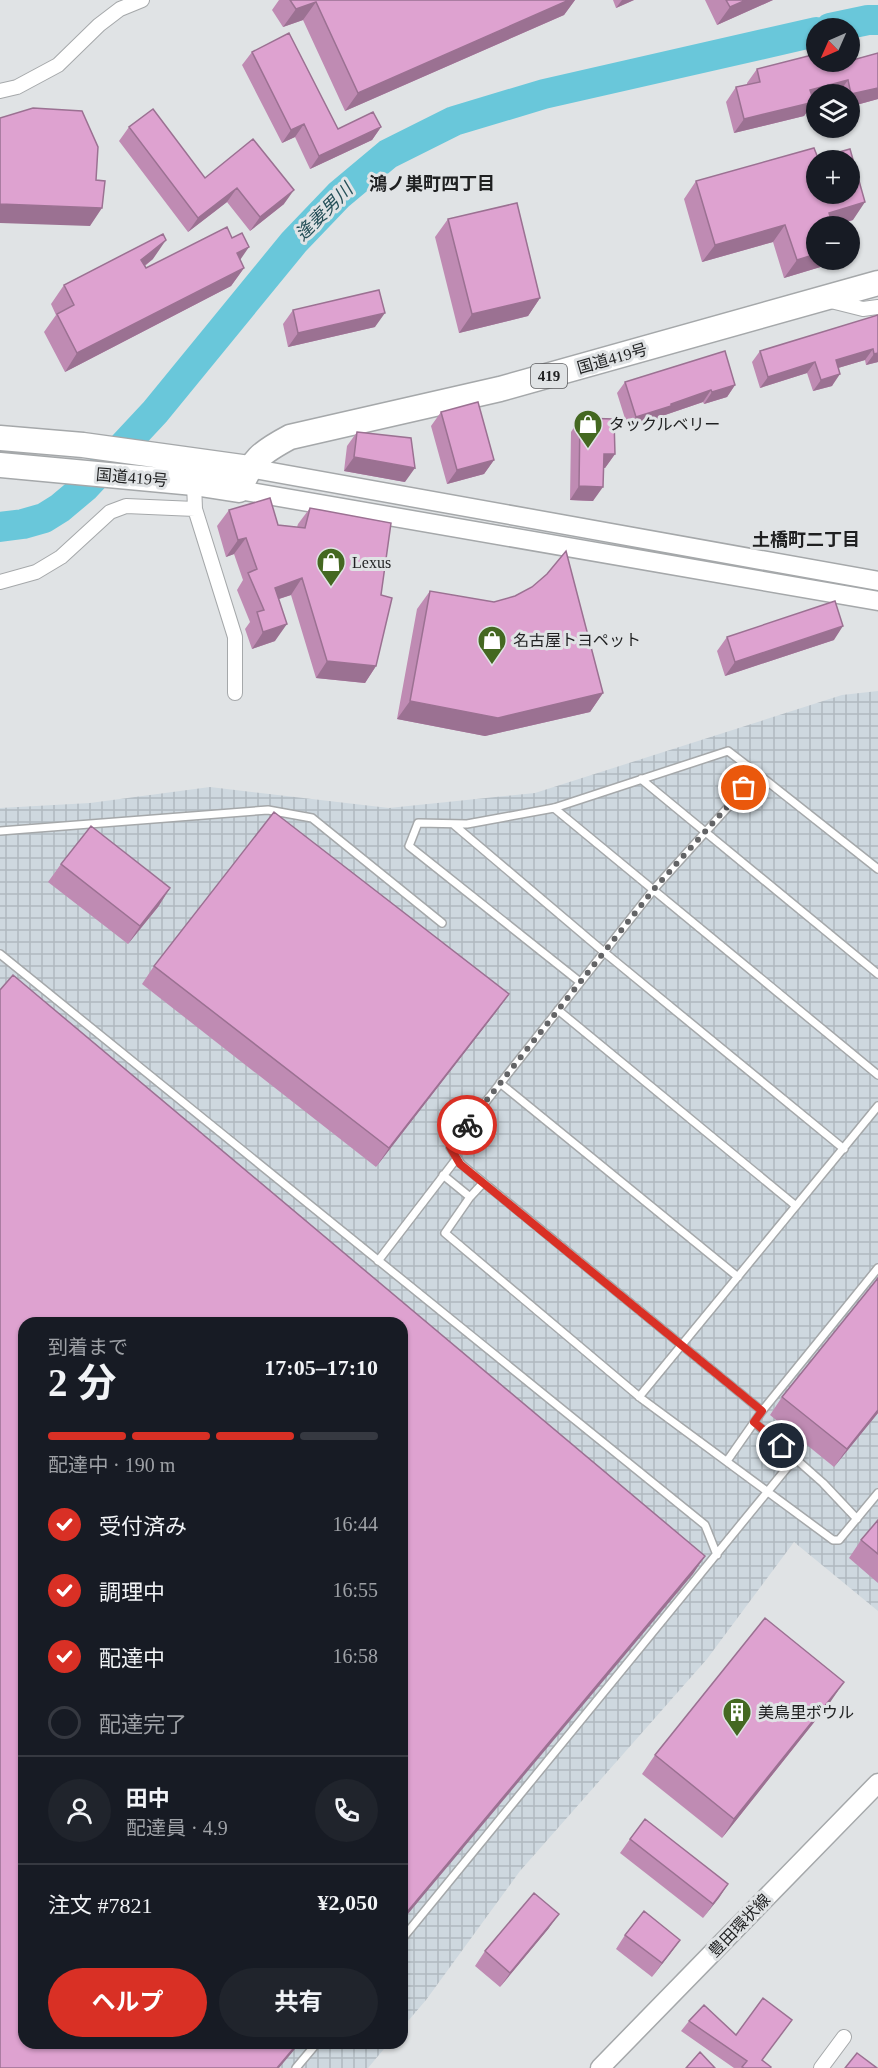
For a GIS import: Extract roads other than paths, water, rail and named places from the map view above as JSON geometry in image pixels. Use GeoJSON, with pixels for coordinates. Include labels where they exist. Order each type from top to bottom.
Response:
{"type":"FeatureCollection","features":[{"type":"Feature","properties":{"kind":"highway","name":"国道419号"},"geometry":{"type":"LineString","coordinates":[[0,465],[194,483],[244,479],[266,450],[290,437],[500,389],[878,283]]}},
{"type":"Feature","properties":{"kind":"highway","name":"国道419号"},"geometry":{"type":"LineString","coordinates":[[0,438],[82,445],[144,454],[244,479]]}},
{"type":"Feature","properties":{"kind":"street"},"geometry":{"type":"LineString","coordinates":[[0,92],[17,87],[58,65],[99,25],[120,9],[142,0]]}},
{"type":"Feature","properties":{"kind":"street"},"geometry":{"type":"LineString","coordinates":[[822,299],[862,309],[878,307]]}},
{"type":"Feature","properties":{"kind":"street"},"geometry":{"type":"LineString","coordinates":[[244,479],[878,581]]}},
{"type":"Feature","properties":{"kind":"street"},"geometry":{"type":"LineString","coordinates":[[244,479],[878,601]]}},
{"type":"Feature","properties":{"kind":"street"},"geometry":{"type":"LineString","coordinates":[[194,483],[195,509],[235,637],[235,693]]}},
{"type":"Feature","properties":{"kind":"street"},"geometry":{"type":"LineString","coordinates":[[0,582],[36,572],[61,557],[111,512],[126,506],[195,509]]}},
{"type":"Feature","properties":{"kind":"street","name":"豊田環状線"},"geometry":{"type":"LineString","coordinates":[[600,2068],[878,1783]]}},
{"type":"Feature","properties":{"kind":"street"},"geometry":{"type":"LineString","coordinates":[[821,2068],[844,2037]]}},
{"type":"Feature","properties":{"kind":"lane"},"geometry":{"type":"LineString","coordinates":[[580,982],[409,846],[418,823],[466,824],[554,808],[728,751],[878,869]]}},
{"type":"Feature","properties":{"kind":"lane"},"geometry":{"type":"LineString","coordinates":[[758,774],[654,889],[450,1147],[460,1164],[762,1411]]}},
{"type":"Feature","properties":{"kind":"lane"},"geometry":{"type":"LineString","coordinates":[[641,779],[878,974]]}},
{"type":"Feature","properties":{"kind":"lane"},"geometry":{"type":"LineString","coordinates":[[554,808],[878,1075]]}},
{"type":"Feature","properties":{"kind":"lane"},"geometry":{"type":"LineString","coordinates":[[0,831],[267,810],[312,818],[442,923]]}},
{"type":"Feature","properties":{"kind":"lane"},"geometry":{"type":"LineString","coordinates":[[453,824],[604,952],[844,1149]]}},
{"type":"Feature","properties":{"kind":"lane"},"geometry":{"type":"LineString","coordinates":[[0,954],[705,1526],[717,1555]]}},
{"type":"Feature","properties":{"kind":"lane"},"geometry":{"type":"LineString","coordinates":[[558,1010],[796,1206]]}},
{"type":"Feature","properties":{"kind":"lane"},"geometry":{"type":"LineString","coordinates":[[500,1083],[738,1277]]}},
{"type":"Feature","properties":{"kind":"lane"},"geometry":{"type":"LineString","coordinates":[[640,1398],[878,1106]]}},
{"type":"Feature","properties":{"kind":"lane"},"geometry":{"type":"LineString","coordinates":[[378,1261],[457,1158]]}},
{"type":"Feature","properties":{"kind":"lane"},"geometry":{"type":"LineString","coordinates":[[443,1175],[470,1197]]}},
{"type":"Feature","properties":{"kind":"lane"},"geometry":{"type":"LineString","coordinates":[[483,1183],[470,1197],[445,1233],[640,1398],[833,1540],[839,1540],[878,1493]]}},
{"type":"Feature","properties":{"kind":"lane"},"geometry":{"type":"LineString","coordinates":[[727,1461],[762,1411],[878,1268]]}},
{"type":"Feature","properties":{"kind":"lane"},"geometry":{"type":"LineString","coordinates":[[754,1422],[823,1483],[857,1519]]}},
{"type":"Feature","properties":{"kind":"lane"},"geometry":{"type":"LineString","coordinates":[[408,1932],[795,1458]]}},
{"type":"Feature","properties":{"kind":"lane"},"geometry":{"type":"LineString","coordinates":[[296,2068],[312,2049]]}},
{"type":"Feature","properties":{"kind":"waterway","name":"逢妻男川"},"geometry":{"type":"LineString","coordinates":[[860,22],[878,20]]}},
{"type":"Feature","properties":{"kind":"waterway","name":"逢妻男川"},"geometry":{"type":"LineString","coordinates":[[0,527],[44,518],[85,487],[155,412],[294,242],[339,195],[388,154],[454,121],[544,94],[806,34]]}},
{"type":"Feature","properties":{"kind":"place","name":"タックルベリー"},"geometry":{"type":"Point","coordinates":[588,450]}},
{"type":"Feature","properties":{"kind":"place","name":"Lexus"},"geometry":{"type":"Point","coordinates":[331,588]}},
{"type":"Feature","properties":{"kind":"place","name":"名古屋トヨペット"},"geometry":{"type":"Point","coordinates":[492,666]}},
{"type":"Feature","properties":{"kind":"place","name":"美鳥里ボウル"},"geometry":{"type":"Point","coordinates":[737,1738]}},
{"type":"Feature","properties":{"kind":"district","name":"鴻ノ巣町四丁目"},"geometry":{"type":"Point","coordinates":[432,184]}},
{"type":"Feature","properties":{"kind":"district","name":"土橋町二丁目"},"geometry":{"type":"Point","coordinates":[806,540]}}]}
